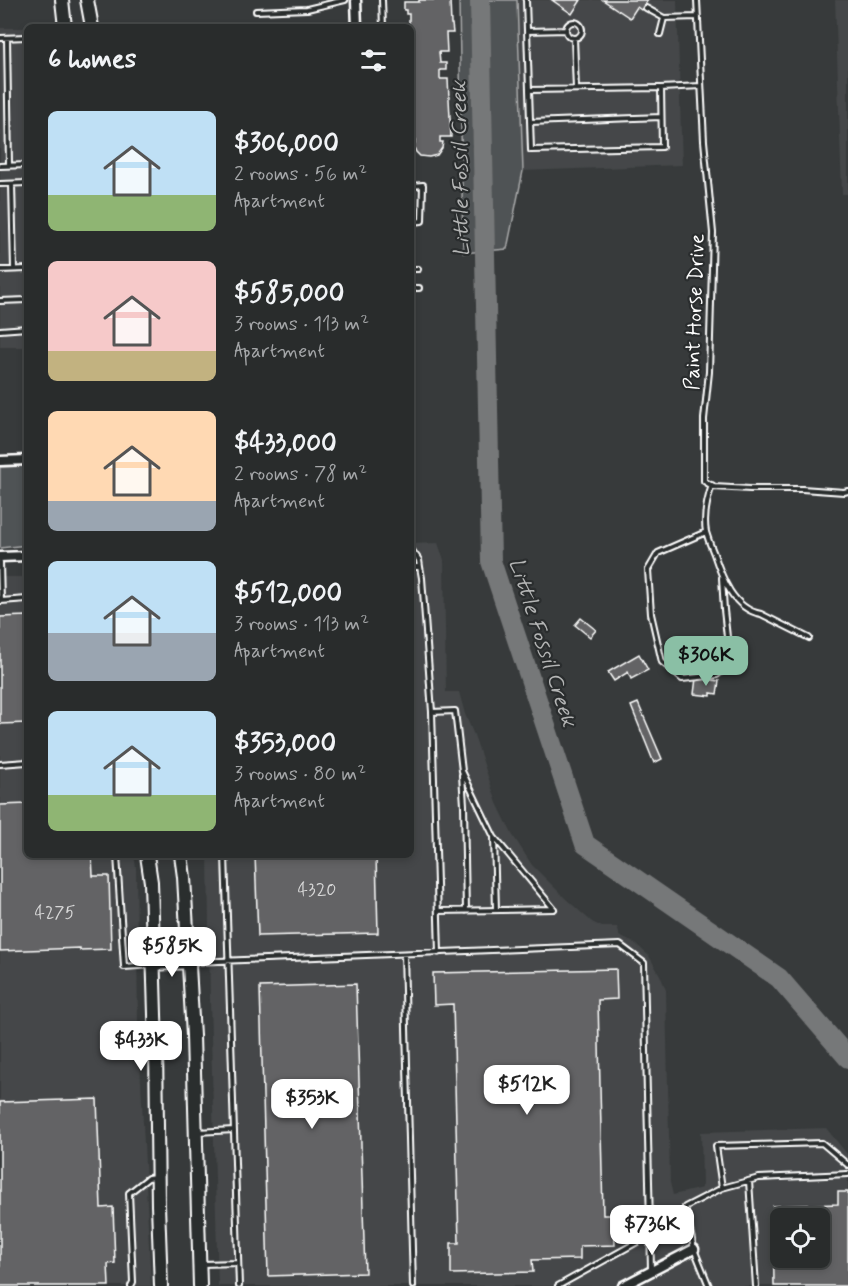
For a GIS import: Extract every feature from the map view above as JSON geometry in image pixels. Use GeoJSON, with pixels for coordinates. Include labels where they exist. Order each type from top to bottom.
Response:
{"type":"FeatureCollection","features":[{"type":"Feature","properties":{"kind":"main road"},"geometry":{"type":"LineString","coordinates":[[62,0],[65,24]]}},
{"type":"Feature","properties":{"kind":"main road"},"geometry":{"type":"LineString","coordinates":[[87,0],[91,24]]}},
{"type":"Feature","properties":{"kind":"main road"},"geometry":{"type":"LineString","coordinates":[[147,858],[151,882],[161,1286]]}},
{"type":"Feature","properties":{"kind":"main road"},"geometry":{"type":"LineString","coordinates":[[181,858],[189,962],[200,1286]]}},
{"type":"Feature","properties":{"kind":"main road"},"geometry":{"type":"LineString","coordinates":[[153,964],[189,962]]}},
{"type":"Feature","properties":{"kind":"street"},"geometry":{"type":"LineString","coordinates":[[356,0],[357,24]]}},
{"type":"Feature","properties":{"kind":"street"},"geometry":{"type":"LineString","coordinates":[[0,461],[24,460]]}},
{"type":"Feature","properties":{"kind":"street"},"geometry":{"type":"LineString","coordinates":[[0,560],[24,556]]}},
{"type":"Feature","properties":{"kind":"street"},"geometry":{"type":"LineString","coordinates":[[623,1286],[694,1250]]}},
{"type":"Feature","properties":{"kind":"lane"},"geometry":{"type":"LineString","coordinates":[[256,11],[308,9],[345,0]]}},
{"type":"Feature","properties":{"kind":"lane"},"geometry":{"type":"LineString","coordinates":[[382,0],[383,24]]}},
{"type":"Feature","properties":{"kind":"lane"},"geometry":{"type":"LineString","coordinates":[[526,0],[531,150],[662,147],[661,88]]}},
{"type":"Feature","properties":{"kind":"lane","name":"Paint Horse Drive"},"geometry":{"type":"LineString","coordinates":[[697,0],[704,141],[713,232],[709,372],[704,419],[704,481],[712,485]]}},
{"type":"Feature","properties":{"kind":"lane"},"geometry":{"type":"LineString","coordinates":[[646,8],[664,18],[697,17]]}},
{"type":"Feature","properties":{"kind":"lane"},"geometry":{"type":"LineString","coordinates":[[660,34],[664,18]]}},
{"type":"Feature","properties":{"kind":"lane"},"geometry":{"type":"LineString","coordinates":[[573,21],[580,24],[583,29],[581,35],[574,38],[569,37],[566,30],[568,24],[573,21]]}},
{"type":"Feature","properties":{"kind":"lane"},"geometry":{"type":"LineString","coordinates":[[527,32],[566,30]]}},
{"type":"Feature","properties":{"kind":"lane"},"geometry":{"type":"LineString","coordinates":[[0,38],[24,37]]}},
{"type":"Feature","properties":{"kind":"lane"},"geometry":{"type":"LineString","coordinates":[[7,38],[9,165]]}},
{"type":"Feature","properties":{"kind":"lane"},"geometry":{"type":"LineString","coordinates":[[574,38],[576,89]]}},
{"type":"Feature","properties":{"kind":"lane"},"geometry":{"type":"LineString","coordinates":[[529,90],[701,86]]}},
{"type":"Feature","properties":{"kind":"lane"},"geometry":{"type":"LineString","coordinates":[[530,122],[662,117]]}},
{"type":"Feature","properties":{"kind":"lane"},"geometry":{"type":"LineString","coordinates":[[0,166],[24,165]]}},
{"type":"Feature","properties":{"kind":"lane"},"geometry":{"type":"LineString","coordinates":[[0,184],[24,183]]}},
{"type":"Feature","properties":{"kind":"lane"},"geometry":{"type":"LineString","coordinates":[[12,184],[14,269]]}},
{"type":"Feature","properties":{"kind":"lane"},"geometry":{"type":"LineString","coordinates":[[414,186],[423,185],[422,221],[414,222]]}},
{"type":"Feature","properties":{"kind":"lane"},"geometry":{"type":"LineString","coordinates":[[414,269],[418,268]]}},
{"type":"Feature","properties":{"kind":"lane"},"geometry":{"type":"LineString","coordinates":[[0,270],[24,269]]}},
{"type":"Feature","properties":{"kind":"lane"},"geometry":{"type":"LineString","coordinates":[[414,288],[419,288]]}},
{"type":"Feature","properties":{"kind":"lane"},"geometry":{"type":"LineString","coordinates":[[0,301],[24,300]]}},
{"type":"Feature","properties":{"kind":"lane"},"geometry":{"type":"LineString","coordinates":[[0,330],[24,328]]}},
{"type":"Feature","properties":{"kind":"lane"},"geometry":{"type":"LineString","coordinates":[[809,638],[761,614],[754,613],[735,599],[722,578],[706,532],[706,505],[712,485],[750,489],[848,491]]}},
{"type":"Feature","properties":{"kind":"lane"},"geometry":{"type":"LineString","coordinates":[[706,532],[658,553],[648,570],[651,614],[662,662],[682,679],[717,675],[730,664],[722,578]]}},
{"type":"Feature","properties":{"kind":"lane"},"geometry":{"type":"LineString","coordinates":[[414,554],[418,560],[422,578],[432,712],[439,953]]}},
{"type":"Feature","properties":{"kind":"lane"},"geometry":{"type":"LineString","coordinates":[[0,560],[1,601],[24,599]]}},
{"type":"Feature","properties":{"kind":"lane"},"geometry":{"type":"LineString","coordinates":[[414,567],[420,567]]}},
{"type":"Feature","properties":{"kind":"lane"},"geometry":{"type":"LineString","coordinates":[[432,712],[455,711],[464,805],[466,911]]}},
{"type":"Feature","properties":{"kind":"lane"},"geometry":{"type":"LineString","coordinates":[[0,764],[24,762]]}},
{"type":"Feature","properties":{"kind":"lane"},"geometry":{"type":"LineString","coordinates":[[438,911],[554,909],[494,837],[462,771]]}},
{"type":"Feature","properties":{"kind":"lane"},"geometry":{"type":"LineString","coordinates":[[494,837],[496,910]]}},
{"type":"Feature","properties":{"kind":"lane"},"geometry":{"type":"LineString","coordinates":[[117,858],[124,966],[153,964]]}},
{"type":"Feature","properties":{"kind":"lane"},"geometry":{"type":"LineString","coordinates":[[225,858],[239,1286]]}},
{"type":"Feature","properties":{"kind":"lane"},"geometry":{"type":"LineString","coordinates":[[189,962],[620,945],[644,963],[651,1272]]}},
{"type":"Feature","properties":{"kind":"lane"},"geometry":{"type":"LineString","coordinates":[[404,954],[413,1286]]}},
{"type":"Feature","properties":{"kind":"lane"},"geometry":{"type":"LineString","coordinates":[[196,1132],[234,1130]]}},
{"type":"Feature","properties":{"kind":"lane"},"geometry":{"type":"LineString","coordinates":[[722,1188],[716,1146],[822,1143],[848,1165]]}},
{"type":"Feature","properties":{"kind":"lane"},"geometry":{"type":"LineString","coordinates":[[709,1286],[694,1250],[685,1207],[722,1188],[759,1178],[848,1174]]}},
{"type":"Feature","properties":{"kind":"lane"},"geometry":{"type":"LineString","coordinates":[[131,1286],[133,1282],[129,1193],[148,1178],[158,1176]]}},
{"type":"Feature","properties":{"kind":"lane"},"geometry":{"type":"LineString","coordinates":[[749,1181],[756,1286]]}},
{"type":"Feature","properties":{"kind":"lane"},"geometry":{"type":"LineString","coordinates":[[558,1286],[650,1235]]}},
{"type":"Feature","properties":{"kind":"lane"},"geometry":{"type":"LineString","coordinates":[[200,1264],[238,1263]]}},
{"type":"Feature","properties":{"kind":"shaded area"},"geometry":{"type":"Polygon","coordinates":[[[459,0],[517,0],[523,171],[507,249],[463,253],[459,0]]]}},
{"type":"Feature","properties":{"kind":"shaded area"},"geometry":{"type":"Polygon","coordinates":[[[517,0],[677,0],[682,165],[523,171],[517,0]]]}},
{"type":"Feature","properties":{"kind":"shaded area"},"geometry":{"type":"Polygon","coordinates":[[[835,0],[848,0],[848,194],[842,194],[835,0]]]}},
{"type":"Feature","properties":{"kind":"shaded area"},"geometry":{"type":"Polygon","coordinates":[[[0,28],[24,28],[24,347],[0,347],[0,28]]]}},
{"type":"Feature","properties":{"kind":"shaded area"},"geometry":{"type":"Polygon","coordinates":[[[24,466],[24,545],[0,548],[0,467],[24,466]]]}},
{"type":"Feature","properties":{"kind":"shaded area"},"geometry":{"type":"Polygon","coordinates":[[[438,543],[444,560],[446,692],[459,692],[497,803],[512,834],[532,865],[566,899],[592,922],[602,927],[617,927],[619,936],[636,944],[649,956],[666,990],[670,1182],[673,1195],[702,1188],[701,1132],[826,1128],[848,1155],[848,1286],[218,1286],[208,858],[414,858],[414,544],[438,543]]]}},
{"type":"Feature","properties":{"kind":"shaded area"},"geometry":{"type":"Polygon","coordinates":[[[0,577],[24,577],[24,858],[134,858],[138,1020],[151,1286],[0,1286],[0,577]]]}},
{"type":"Feature","properties":{"kind":"building"},"geometry":{"type":"Polygon","coordinates":[[[419,0],[450,0],[453,33],[446,33],[447,52],[439,52],[440,63],[446,63],[446,70],[440,70],[440,79],[448,79],[451,137],[440,137],[440,142],[443,142],[442,148],[437,155],[429,157],[420,156],[414,148],[414,24],[409,24],[409,14],[406,14],[404,10],[404,2],[419,2],[419,0]]]}},
{"type":"Feature","properties":{"kind":"building"},"geometry":{"type":"Polygon","coordinates":[[[552,0],[581,0],[572,14],[552,0]]]}},
{"type":"Feature","properties":{"kind":"building"},"geometry":{"type":"Polygon","coordinates":[[[603,0],[648,0],[641,10],[637,7],[630,18],[603,0]]]}},
{"type":"Feature","properties":{"kind":"building"},"geometry":{"type":"Polygon","coordinates":[[[24,616],[24,723],[0,724],[0,617],[24,616]]]}},
{"type":"Feature","properties":{"kind":"building"},"geometry":{"type":"Polygon","coordinates":[[[581,618],[596,630],[590,637],[575,625],[581,618]]]}},
{"type":"Feature","properties":{"kind":"building"},"geometry":{"type":"Polygon","coordinates":[[[639,654],[648,670],[631,679],[628,672],[614,681],[608,672],[639,654]]]}},
{"type":"Feature","properties":{"kind":"building"},"geometry":{"type":"Polygon","coordinates":[[[696,678],[719,681],[717,694],[711,693],[711,696],[694,694],[696,678]]]}},
{"type":"Feature","properties":{"kind":"building"},"geometry":{"type":"Polygon","coordinates":[[[638,703],[662,759],[654,763],[631,706],[638,703]]]}},
{"type":"Feature","properties":{"kind":"building"},"geometry":{"type":"Polygon","coordinates":[[[24,804],[24,858],[92,858],[93,876],[109,876],[111,949],[0,951],[0,805],[24,804]]]}},
{"type":"Feature","properties":{"kind":"building"},"geometry":{"type":"Polygon","coordinates":[[[255,858],[376,858],[378,933],[258,936],[255,858]]]}},
{"type":"Feature","properties":{"kind":"building"},"geometry":{"type":"Polygon","coordinates":[[[616,969],[617,999],[598,1000],[603,1215],[614,1215],[615,1245],[580,1246],[580,1259],[532,1260],[533,1272],[451,1274],[451,1243],[459,1243],[453,1004],[434,1005],[433,973],[616,969]]]}},
{"type":"Feature","properties":{"kind":"building"},"geometry":{"type":"Polygon","coordinates":[[[356,984],[365,1273],[268,1276],[260,987],[356,984]]]}},
{"type":"Feature","properties":{"kind":"building"},"geometry":{"type":"Polygon","coordinates":[[[97,1099],[101,1208],[113,1207],[115,1263],[108,1264],[109,1286],[0,1286],[0,1102],[97,1099]]]}},
{"type":"Feature","properties":{"kind":"building"},"geometry":{"type":"Polygon","coordinates":[[[838,1192],[848,1192],[848,1286],[774,1286],[774,1268],[830,1268],[830,1208],[773,1208],[773,1206],[838,1204],[838,1192]]]}},
{"type":"Feature","properties":{"kind":"waterway","name":"Little Fossil Creek"},"geometry":{"type":"LineString","coordinates":[[480,0],[491,561],[585,844],[779,978],[848,1058]]}}]}
